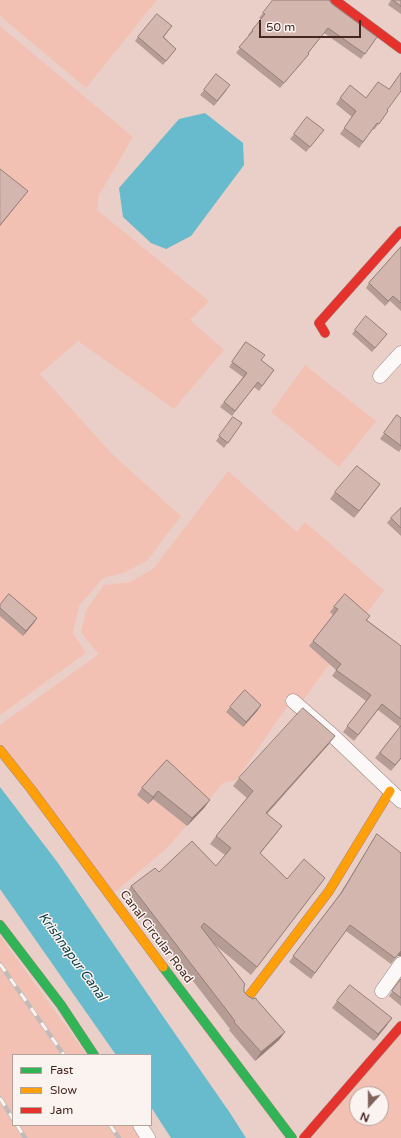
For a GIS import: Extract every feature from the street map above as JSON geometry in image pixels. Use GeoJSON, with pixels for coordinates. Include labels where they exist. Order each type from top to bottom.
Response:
{"type":"FeatureCollection","features":[{"type":"Feature","properties":{"kind":"street"},"geometry":{"type":"LineString","coordinates":[[335,0],[401,50]]}},
{"type":"Feature","properties":{"kind":"street"},"geometry":{"type":"LineString","coordinates":[[325,333],[319,323],[401,231]]}},
{"type":"Feature","properties":{"kind":"street"},"geometry":{"type":"LineString","coordinates":[[380,376],[401,353]]}},
{"type":"Feature","properties":{"kind":"street"},"geometry":{"type":"LineString","coordinates":[[250,996],[329,891],[397,795],[293,701]]}},
{"type":"Feature","properties":{"kind":"street","name":"Canal Circular Road"},"geometry":{"type":"LineString","coordinates":[[0,750],[40,801],[292,1138]]}},
{"type":"Feature","properties":{"kind":"street"},"geometry":{"type":"LineString","coordinates":[[0,925],[61,1005],[93,1054]]}},
{"type":"Feature","properties":{"kind":"street"},"geometry":{"type":"LineString","coordinates":[[382,991],[401,964]]}},
{"type":"Feature","properties":{"kind":"street"},"geometry":{"type":"LineString","coordinates":[[304,1138],[401,1026]]}},
{"type":"Feature","properties":{"kind":"street"},"geometry":{"type":"LineString","coordinates":[[141,1126],[148,1138]]}},
{"type":"Feature","properties":{"kind":"shaded area"},"geometry":{"type":"Polygon","coordinates":[[[0,0],[157,0],[86,88],[0,16],[0,0]]]}},
{"type":"Feature","properties":{"kind":"shaded area"},"geometry":{"type":"Polygon","coordinates":[[[0,26],[133,137],[99,195],[97,210],[209,301],[190,320],[224,350],[174,409],[78,341],[40,374],[112,454],[181,516],[147,561],[123,573],[103,578],[79,606],[73,633],[86,653],[0,715],[0,26]]]}},
{"type":"Feature","properties":{"kind":"shaded area"},"geometry":{"type":"Polygon","coordinates":[[[305,365],[376,421],[339,467],[271,412],[305,365]]]}},
{"type":"Feature","properties":{"kind":"shaded area"},"geometry":{"type":"Polygon","coordinates":[[[228,471],[297,532],[305,522],[384,590],[301,703],[294,697],[236,780],[223,783],[167,848],[114,893],[0,744],[0,725],[99,654],[81,633],[86,610],[104,585],[130,582],[153,569],[228,471]]]}},
{"type":"Feature","properties":{"kind":"shaded area"},"geometry":{"type":"Polygon","coordinates":[[[0,936],[86,1054],[12,1054],[12,1126],[139,1126],[146,1138],[0,1138],[0,936]]]}},
{"type":"Feature","properties":{"kind":"shaded area"},"geometry":{"type":"Polygon","coordinates":[[[401,1028],[401,1138],[311,1138],[349,1092],[349,1126],[389,1126],[389,1086],[354,1086],[401,1028]]]}},
{"type":"Feature","properties":{"kind":"water"},"geometry":{"type":"Polygon","coordinates":[[[205,113],[243,143],[244,165],[191,236],[166,249],[151,243],[123,217],[119,188],[179,119],[205,113]]]}},
{"type":"Feature","properties":{"kind":"water","name":"Krishnapur Canal"},"geometry":{"type":"Polygon","coordinates":[[[0,787],[58,863],[246,1138],[171,1138],[152,1109],[152,1054],[115,1054],[0,889],[0,787]]]}},
{"type":"Feature","properties":{"kind":"building"},"geometry":{"type":"Polygon","coordinates":[[[273,0],[329,0],[332,4],[377,37],[365,54],[328,28],[308,53],[309,54],[284,83],[239,47],[253,31],[252,30],[265,14],[263,13],[273,0]]]}},
{"type":"Feature","properties":{"kind":"building"},"geometry":{"type":"Polygon","coordinates":[[[393,0],[401,0],[401,6],[393,0]]]}},
{"type":"Feature","properties":{"kind":"building"},"geometry":{"type":"Polygon","coordinates":[[[157,14],[172,26],[163,37],[176,49],[166,61],[138,37],[157,14]]]}},
{"type":"Feature","properties":{"kind":"building"},"geometry":{"type":"Polygon","coordinates":[[[401,73],[401,91],[379,124],[377,123],[363,142],[344,128],[356,111],[340,98],[350,85],[366,98],[378,82],[389,89],[401,73]]]}},
{"type":"Feature","properties":{"kind":"building"},"geometry":{"type":"Polygon","coordinates":[[[216,74],[230,85],[217,101],[204,90],[216,74]]]}},
{"type":"Feature","properties":{"kind":"building"},"geometry":{"type":"Polygon","coordinates":[[[307,117],[324,130],[310,147],[294,134],[307,117]]]}},
{"type":"Feature","properties":{"kind":"building"},"geometry":{"type":"Polygon","coordinates":[[[0,169],[28,191],[0,225],[0,169]]]}},
{"type":"Feature","properties":{"kind":"building"},"geometry":{"type":"Polygon","coordinates":[[[401,247],[401,303],[393,296],[388,301],[369,283],[401,247]]]}},
{"type":"Feature","properties":{"kind":"building"},"geometry":{"type":"Polygon","coordinates":[[[366,316],[387,334],[375,348],[355,330],[366,316]]]}},
{"type":"Feature","properties":{"kind":"building"},"geometry":{"type":"Polygon","coordinates":[[[246,342],[265,355],[261,360],[274,370],[262,386],[258,382],[235,411],[224,402],[247,373],[232,362],[246,342]]]}},
{"type":"Feature","properties":{"kind":"building"},"geometry":{"type":"Polygon","coordinates":[[[397,415],[401,418],[401,446],[384,433],[397,415]]]}},
{"type":"Feature","properties":{"kind":"building"},"geometry":{"type":"Polygon","coordinates":[[[233,417],[242,423],[228,443],[219,436],[233,417]]]}},
{"type":"Feature","properties":{"kind":"building"},"geometry":{"type":"Polygon","coordinates":[[[357,466],[380,484],[359,511],[335,492],[357,466]]]}},
{"type":"Feature","properties":{"kind":"building"},"geometry":{"type":"Polygon","coordinates":[[[401,508],[401,528],[391,518],[401,508]]]}},
{"type":"Feature","properties":{"kind":"building"},"geometry":{"type":"Polygon","coordinates":[[[9,594],[37,618],[26,631],[0,608],[0,605],[9,594]]]}},
{"type":"Feature","properties":{"kind":"building"},"geometry":{"type":"Polygon","coordinates":[[[345,594],[370,616],[366,620],[401,646],[401,719],[382,704],[358,735],[347,726],[371,695],[336,670],[341,664],[313,641],[338,609],[334,607],[345,594]]]}},
{"type":"Feature","properties":{"kind":"building"},"geometry":{"type":"Polygon","coordinates":[[[245,690],[261,705],[246,722],[230,707],[245,690]]]}},
{"type":"Feature","properties":{"kind":"building"},"geometry":{"type":"Polygon","coordinates":[[[303,708],[335,736],[266,813],[282,826],[260,853],[287,879],[304,859],[325,878],[257,967],[204,923],[201,927],[245,984],[244,992],[253,999],[256,998],[285,1032],[261,1052],[234,1022],[235,1021],[131,886],[155,868],[159,872],[192,841],[216,866],[231,848],[216,836],[253,791],[239,778],[303,708]]]}},
{"type":"Feature","properties":{"kind":"building"},"geometry":{"type":"Polygon","coordinates":[[[401,726],[401,758],[395,765],[380,753],[401,726]]]}},
{"type":"Feature","properties":{"kind":"building"},"geometry":{"type":"Polygon","coordinates":[[[167,760],[210,800],[192,818],[158,791],[153,797],[142,788],[167,760]]]}},
{"type":"Feature","properties":{"kind":"building"},"geometry":{"type":"Polygon","coordinates":[[[377,834],[401,853],[401,951],[395,958],[350,925],[315,973],[293,956],[342,892],[377,834]]]}},
{"type":"Feature","properties":{"kind":"building"},"geometry":{"type":"Polygon","coordinates":[[[401,979],[401,998],[392,991],[401,979]]]}},
{"type":"Feature","properties":{"kind":"building"},"geometry":{"type":"Polygon","coordinates":[[[350,985],[392,1018],[378,1034],[337,1001],[350,985]]]}},
{"type":"Feature","properties":{"kind":"railway"},"geometry":{"type":"LineString","coordinates":[[0,964],[63,1054]]}},
{"type":"Feature","properties":{"kind":"railway"},"geometry":{"type":"LineString","coordinates":[[0,1098],[12,1117]]}},
{"type":"Feature","properties":{"kind":"railway"},"geometry":{"type":"LineString","coordinates":[[18,1126],[25,1138]]}},
{"type":"Feature","properties":{"kind":"railway"},"geometry":{"type":"LineString","coordinates":[[111,1126],[119,1138]]}},
{"type":"Feature","properties":{"kind":"traffic: fast"},"geometry":{"type":"LineString","coordinates":[[0,925],[61,1005],[93,1054]]}},
{"type":"Feature","properties":{"kind":"traffic: fast"},"geometry":{"type":"LineString","coordinates":[[163,967],[292,1138]]}},
{"type":"Feature","properties":{"kind":"traffic: slow"},"geometry":{"type":"LineString","coordinates":[[0,750],[31,789],[163,967]]}},
{"type":"Feature","properties":{"kind":"traffic: slow"},"geometry":{"type":"LineString","coordinates":[[249,996],[329,891],[390,791]]}},
{"type":"Feature","properties":{"kind":"traffic: jam"},"geometry":{"type":"LineString","coordinates":[[335,0],[401,49]]}},
{"type":"Feature","properties":{"kind":"traffic: jam"},"geometry":{"type":"LineString","coordinates":[[325,333],[319,323],[401,231]]}},
{"type":"Feature","properties":{"kind":"traffic: jam"},"geometry":{"type":"LineString","coordinates":[[304,1138],[401,1026]]}}]}
